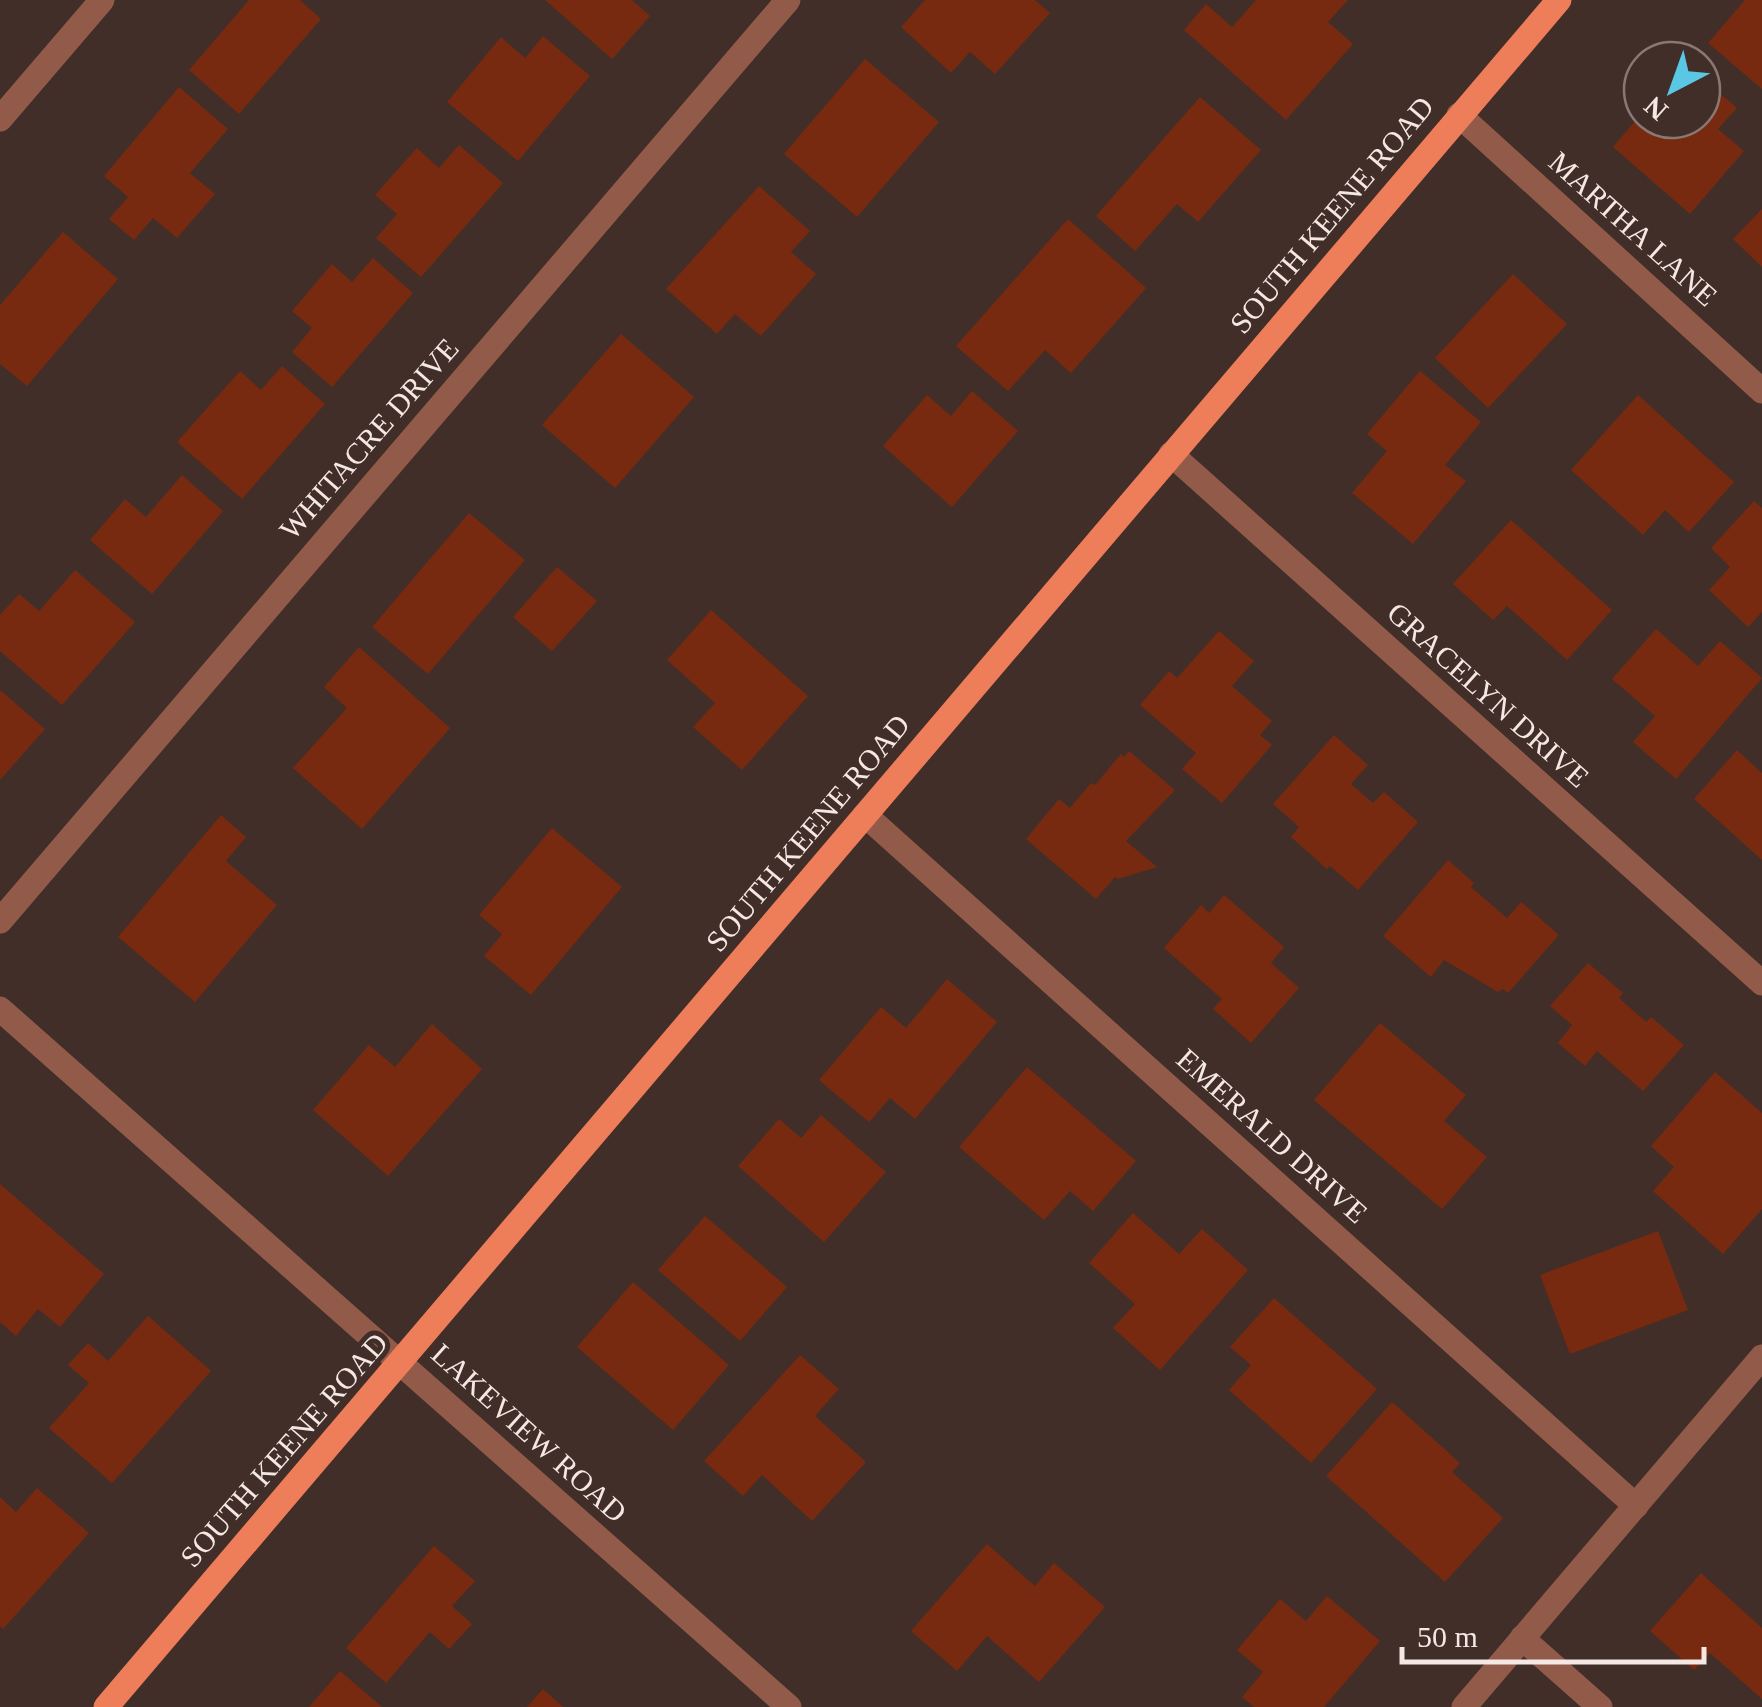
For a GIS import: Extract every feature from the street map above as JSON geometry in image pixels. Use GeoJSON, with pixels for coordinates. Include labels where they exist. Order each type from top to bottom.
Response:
{"type":"FeatureCollection","features":[{"type":"Feature","properties":{"kind":"main road","name":"SOUTH KEENE ROAD"},"geometry":{"type":"LineString","coordinates":[[106,1707],[1559,0]]}},
{"type":"Feature","properties":{"kind":"street"},"geometry":{"type":"LineString","coordinates":[[0,119],[102,0]]}},
{"type":"Feature","properties":{"kind":"street","name":"WHITACRE DRIVE"},"geometry":{"type":"LineString","coordinates":[[0,921],[788,0]]}},
{"type":"Feature","properties":{"kind":"street","name":"MARTHA LANE"},"geometry":{"type":"LineString","coordinates":[[1460,115],[1762,391]]}},
{"type":"Feature","properties":{"kind":"street","name":"GRACELYN DRIVE"},"geometry":{"type":"LineString","coordinates":[[1172,454],[1762,984]]}},
{"type":"Feature","properties":{"kind":"street","name":"EMERALD DRIVE"},"geometry":{"type":"LineString","coordinates":[[866,815],[1636,1506]]}},
{"type":"Feature","properties":{"kind":"street","name":"LAKEVIEW ROAD"},"geometry":{"type":"LineString","coordinates":[[0,1009],[789,1707]]}},
{"type":"Feature","properties":{"kind":"street"},"geometry":{"type":"LineString","coordinates":[[1464,1707],[1762,1358]]}},
{"type":"Feature","properties":{"kind":"street"},"geometry":{"type":"LineString","coordinates":[[1522,1638],[1600,1707]]}},
{"type":"Feature","properties":{"kind":"building"},"geometry":{"type":"Polygon","coordinates":[[[249,0],[300,0],[321,19],[239,114],[189,70],[249,0]]]}},
{"type":"Feature","properties":{"kind":"building"},"geometry":{"type":"Polygon","coordinates":[[[545,0],[632,0],[650,16],[612,59],[545,0]]]}},
{"type":"Feature","properties":{"kind":"building"},"geometry":{"type":"Polygon","coordinates":[[[925,0],[1035,0],[1050,13],[995,74],[970,52],[951,73],[901,27],[925,0]]]}},
{"type":"Feature","properties":{"kind":"building"},"geometry":{"type":"Polygon","coordinates":[[[1256,0],[1348,0],[1328,22],[1353,44],[1286,120],[1184,30],[1206,4],[1232,27],[1256,0]]]}},
{"type":"Feature","properties":{"kind":"building"},"geometry":{"type":"Polygon","coordinates":[[[1745,0],[1762,0],[1762,89],[1722,55],[1722,40],[1711,40],[1745,0]]]}},
{"type":"Feature","properties":{"kind":"building"},"geometry":{"type":"Polygon","coordinates":[[[543,36],[590,76],[518,161],[447,102],[501,37],[525,58],[543,36]]]}},
{"type":"Feature","properties":{"kind":"building"},"geometry":{"type":"Polygon","coordinates":[[[865,59],[939,122],[857,217],[784,154],[865,59]]]}},
{"type":"Feature","properties":{"kind":"building"},"geometry":{"type":"Polygon","coordinates":[[[179,87],[228,129],[190,173],[215,194],[177,238],[153,218],[134,240],[109,219],[128,197],[104,176],[179,87]]]}},
{"type":"Feature","properties":{"kind":"building"},"geometry":{"type":"Polygon","coordinates":[[[1722,95],[1737,108],[1722,125],[1722,95]]]}},
{"type":"Feature","properties":{"kind":"building"},"geometry":{"type":"Polygon","coordinates":[[[1200,97],[1261,150],[1198,222],[1177,204],[1135,251],[1096,216],[1200,97]]]}},
{"type":"Feature","properties":{"kind":"building"},"geometry":{"type":"Polygon","coordinates":[[[1722,132],[1744,151],[1690,214],[1613,147],[1622,136],[1622,140],[1722,140],[1722,132]]]}},
{"type":"Feature","properties":{"kind":"building"},"geometry":{"type":"Polygon","coordinates":[[[459,145],[503,183],[421,277],[376,238],[397,214],[375,195],[417,148],[439,168],[459,145]]]}},
{"type":"Feature","properties":{"kind":"building"},"geometry":{"type":"Polygon","coordinates":[[[759,186],[810,231],[791,252],[816,274],[761,336],[735,314],[717,334],[666,289],[759,186]]]}},
{"type":"Feature","properties":{"kind":"building"},"geometry":{"type":"Polygon","coordinates":[[[1762,209],[1762,267],[1733,239],[1762,209]]]}},
{"type":"Feature","properties":{"kind":"building"},"geometry":{"type":"Polygon","coordinates":[[[1068,219],[1146,288],[1071,373],[1045,350],[1008,391],[956,346],[1068,219]]]}},
{"type":"Feature","properties":{"kind":"building"},"geometry":{"type":"Polygon","coordinates":[[[63,232],[118,279],[27,386],[0,364],[0,305],[63,232]]]}},
{"type":"Feature","properties":{"kind":"building"},"geometry":{"type":"Polygon","coordinates":[[[373,258],[413,293],[332,387],[292,352],[312,328],[292,311],[332,264],[352,282],[373,258]]]}},
{"type":"Feature","properties":{"kind":"building"},"geometry":{"type":"Polygon","coordinates":[[[1513,274],[1567,324],[1488,408],[1435,358],[1513,274]]]}},
{"type":"Feature","properties":{"kind":"building"},"geometry":{"type":"Polygon","coordinates":[[[621,334],[694,397],[615,488],[542,425],[621,334]]]}},
{"type":"Feature","properties":{"kind":"building"},"geometry":{"type":"Polygon","coordinates":[[[282,366],[325,404],[242,499],[177,442],[240,371],[261,390],[282,366]]]}},
{"type":"Feature","properties":{"kind":"building"},"geometry":{"type":"Polygon","coordinates":[[[1420,371],[1481,422],[1445,465],[1466,481],[1413,544],[1352,493],[1387,451],[1367,434],[1420,371]]]}},
{"type":"Feature","properties":{"kind":"building"},"geometry":{"type":"Polygon","coordinates":[[[972,391],[1018,431],[952,507],[883,446],[927,395],[951,416],[972,391]]]}},
{"type":"Feature","properties":{"kind":"building"},"geometry":{"type":"Polygon","coordinates":[[[1638,395],[1734,482],[1689,532],[1665,510],[1643,535],[1571,470],[1638,395]]]}},
{"type":"Feature","properties":{"kind":"building"},"geometry":{"type":"Polygon","coordinates":[[[182,475],[223,511],[152,594],[90,540],[125,499],[146,517],[182,475]]]}},
{"type":"Feature","properties":{"kind":"building"},"geometry":{"type":"Polygon","coordinates":[[[1754,501],[1762,508],[1762,612],[1748,627],[1709,590],[1730,567],[1711,548],[1754,501]]]}},
{"type":"Feature","properties":{"kind":"building"},"geometry":{"type":"Polygon","coordinates":[[[469,513],[525,560],[428,674],[372,627],[469,513]]]}},
{"type":"Feature","properties":{"kind":"building"},"geometry":{"type":"Polygon","coordinates":[[[1511,520],[1612,610],[1567,660],[1507,606],[1493,620],[1453,584],[1511,520]]]}},
{"type":"Feature","properties":{"kind":"building"},"geometry":{"type":"Polygon","coordinates":[[[557,567],[597,601],[552,651],[513,617],[557,567]]]}},
{"type":"Feature","properties":{"kind":"building"},"geometry":{"type":"Polygon","coordinates":[[[75,570],[135,622],[62,705],[0,651],[0,615],[19,594],[39,611],[75,570]]]}},
{"type":"Feature","properties":{"kind":"building"},"geometry":{"type":"Polygon","coordinates":[[[711,610],[808,696],[742,770],[693,727],[715,703],[667,660],[711,610]]]}},
{"type":"Feature","properties":{"kind":"building"},"geometry":{"type":"Polygon","coordinates":[[[1656,629],[1698,666],[1720,641],[1762,678],[1676,779],[1633,742],[1655,716],[1612,679],[1656,629]]]}},
{"type":"Feature","properties":{"kind":"building"},"geometry":{"type":"Polygon","coordinates":[[[1219,631],[1254,661],[1232,686],[1272,721],[1260,735],[1272,745],[1222,803],[1182,769],[1196,753],[1140,705],[1169,671],[1177,678],[1219,631]]]}},
{"type":"Feature","properties":{"kind":"building"},"geometry":{"type":"Polygon","coordinates":[[[359,647],[450,728],[362,829],[293,768],[347,708],[324,687],[359,647]]]}},
{"type":"Feature","properties":{"kind":"building"},"geometry":{"type":"Polygon","coordinates":[[[0,690],[45,729],[0,780],[0,690]]]}},
{"type":"Feature","properties":{"kind":"building"},"geometry":{"type":"Polygon","coordinates":[[[1334,735],[1368,765],[1351,784],[1373,803],[1384,792],[1418,822],[1358,890],[1291,837],[1299,827],[1273,804],[1334,735]]]}},
{"type":"Feature","properties":{"kind":"building"},"geometry":{"type":"Polygon","coordinates":[[[1737,750],[1762,773],[1762,860],[1694,799],[1737,750]]]}},
{"type":"Feature","properties":{"kind":"building"},"geometry":{"type":"Polygon","coordinates":[[[1129,751],[1175,790],[1126,841],[1157,867],[1115,877],[1096,899],[1026,839],[1059,799],[1070,808],[1121,754],[1124,757],[1129,751]]]}},
{"type":"Feature","properties":{"kind":"building"},"geometry":{"type":"Polygon","coordinates":[[[221,815],[246,837],[226,861],[277,905],[195,1002],[118,937],[221,815]]]}},
{"type":"Feature","properties":{"kind":"building"},"geometry":{"type":"Polygon","coordinates":[[[552,828],[622,887],[531,995],[484,956],[502,934],[479,915],[552,828]]]}},
{"type":"Feature","properties":{"kind":"building"},"geometry":{"type":"Polygon","coordinates":[[[1448,860],[1474,883],[1471,887],[1507,918],[1521,902],[1559,935],[1508,993],[1503,989],[1498,992],[1444,960],[1431,977],[1383,936],[1448,860]]]}},
{"type":"Feature","properties":{"kind":"building"},"geometry":{"type":"Polygon","coordinates":[[[1224,895],[1284,947],[1271,963],[1299,988],[1251,1043],[1213,1009],[1222,999],[1164,948],[1201,905],[1209,913],[1224,895]]]}},
{"type":"Feature","properties":{"kind":"building"},"geometry":{"type":"Polygon","coordinates":[[[1588,963],[1623,993],[1619,998],[1646,1022],[1651,1017],[1684,1045],[1643,1091],[1597,1051],[1585,1066],[1558,1043],[1572,1025],[1550,1006],[1588,963]]]}},
{"type":"Feature","properties":{"kind":"building"},"geometry":{"type":"Polygon","coordinates":[[[947,979],[997,1022],[915,1119],[890,1098],[869,1122],[819,1080],[881,1007],[906,1028],[947,979]]]}},
{"type":"Feature","properties":{"kind":"building"},"geometry":{"type":"Polygon","coordinates":[[[1380,1023],[1466,1095],[1444,1121],[1487,1157],[1442,1209],[1314,1100],[1380,1023]]]}},
{"type":"Feature","properties":{"kind":"building"},"geometry":{"type":"Polygon","coordinates":[[[432,1024],[482,1069],[388,1176],[313,1110],[369,1045],[395,1067],[432,1024]]]}},
{"type":"Feature","properties":{"kind":"building"},"geometry":{"type":"Polygon","coordinates":[[[1027,1067],[1136,1161],[1093,1211],[1070,1191],[1044,1220],[959,1147],[1027,1067]]]}},
{"type":"Feature","properties":{"kind":"building"},"geometry":{"type":"Polygon","coordinates":[[[1715,1072],[1762,1113],[1762,1209],[1723,1254],[1653,1191],[1674,1167],[1651,1146],[1715,1072]]]}},
{"type":"Feature","properties":{"kind":"building"},"geometry":{"type":"Polygon","coordinates":[[[821,1115],[886,1172],[824,1242],[738,1166],[779,1119],[801,1138],[821,1115]]]}},
{"type":"Feature","properties":{"kind":"building"},"geometry":{"type":"Polygon","coordinates":[[[0,1184],[104,1274],[60,1327],[38,1309],[16,1336],[0,1322],[0,1184]]]}},
{"type":"Feature","properties":{"kind":"building"},"geometry":{"type":"Polygon","coordinates":[[[1133,1213],[1179,1254],[1202,1229],[1248,1270],[1160,1370],[1113,1328],[1135,1304],[1089,1263],[1133,1213]]]}},
{"type":"Feature","properties":{"kind":"building"},"geometry":{"type":"Polygon","coordinates":[[[705,1216],[787,1287],[740,1341],[658,1270],[705,1216]]]}},
{"type":"Feature","properties":{"kind":"building"},"geometry":{"type":"Polygon","coordinates":[[[1658,1231],[1688,1310],[1570,1354],[1540,1275],[1658,1231]]]}},
{"type":"Feature","properties":{"kind":"building"},"geometry":{"type":"Polygon","coordinates":[[[633,1282],[729,1365],[673,1430],[577,1347],[633,1282]]]}},
{"type":"Feature","properties":{"kind":"building"},"geometry":{"type":"Polygon","coordinates":[[[1274,1298],[1377,1389],[1311,1463],[1229,1390],[1251,1365],[1230,1347],[1274,1298]]]}},
{"type":"Feature","properties":{"kind":"building"},"geometry":{"type":"Polygon","coordinates":[[[148,1316],[211,1371],[112,1483],[49,1428],[89,1383],[68,1365],[88,1343],[108,1361],[148,1316]]]}},
{"type":"Feature","properties":{"kind":"building"},"geometry":{"type":"Polygon","coordinates":[[[800,1355],[839,1389],[815,1416],[866,1462],[812,1521],[762,1475],[743,1496],[704,1461],[800,1355]]]}},
{"type":"Feature","properties":{"kind":"building"},"geometry":{"type":"Polygon","coordinates":[[[1392,1402],[1460,1463],[1452,1472],[1503,1518],[1445,1582],[1326,1476],[1392,1402]]]}},
{"type":"Feature","properties":{"kind":"building"},"geometry":{"type":"Polygon","coordinates":[[[37,1488],[89,1533],[3,1629],[0,1497],[16,1512],[37,1488]]]}},
{"type":"Feature","properties":{"kind":"building"},"geometry":{"type":"Polygon","coordinates":[[[987,1544],[1035,1586],[1054,1563],[1105,1607],[1039,1682],[987,1636],[957,1671],[911,1631],[987,1544]]]}},
{"type":"Feature","properties":{"kind":"building"},"geometry":{"type":"Polygon","coordinates":[[[434,1546],[475,1581],[452,1606],[472,1624],[449,1649],[430,1632],[386,1683],[346,1648],[434,1546]]]}},
{"type":"Feature","properties":{"kind":"building"},"geometry":{"type":"Polygon","coordinates":[[[1701,1573],[1762,1628],[1762,1699],[1710,1653],[1694,1670],[1650,1631],[1701,1573]]]}},
{"type":"Feature","properties":{"kind":"building"},"geometry":{"type":"Polygon","coordinates":[[[1327,1596],[1380,1641],[1324,1707],[1254,1707],[1242,1697],[1263,1672],[1237,1650],[1280,1599],[1306,1621],[1327,1596]]]}},
{"type":"Feature","properties":{"kind":"building"},"geometry":{"type":"Polygon","coordinates":[[[340,1671],[382,1707],[309,1707],[340,1671]]]}},
{"type":"Feature","properties":{"kind":"building"},"geometry":{"type":"Polygon","coordinates":[[[543,1689],[563,1707],[527,1707],[543,1689]]]}}]}
